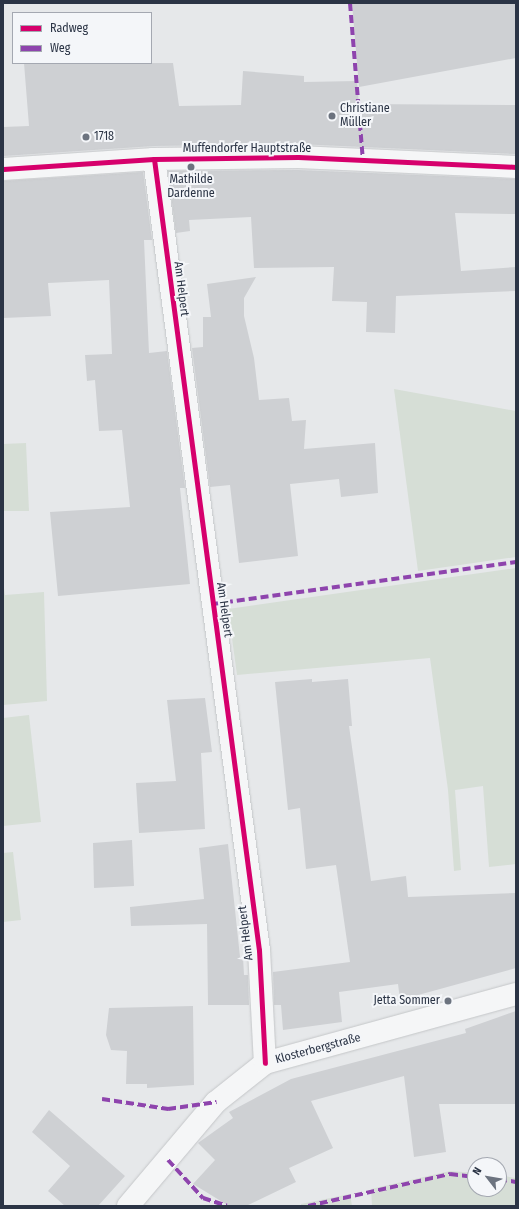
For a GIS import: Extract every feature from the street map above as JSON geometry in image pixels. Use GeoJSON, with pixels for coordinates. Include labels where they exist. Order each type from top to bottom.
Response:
{"type":"FeatureCollection","features":[{"type":"Feature","properties":{"kind":"street","name":"Muffendorfer Hauptstraße"},"geometry":{"type":"LineString","coordinates":[[3,169],[154,159],[298,157],[516,167]]}},
{"type":"Feature","properties":{"kind":"street","name":"Am Helpert"},"geometry":{"type":"LineString","coordinates":[[154,159],[259,950],[265,1063]]}},
{"type":"Feature","properties":{"kind":"street","name":"Klosterbergstraße"},"geometry":{"type":"LineString","coordinates":[[128,1206],[216,1102],[265,1063],[516,994]]}},
{"type":"Feature","properties":{"kind":"shaded area"},"geometry":{"type":"Polygon","coordinates":[[[394,389],[516,411],[516,557],[418,571],[394,389]]]}},
{"type":"Feature","properties":{"kind":"shaded area"},"geometry":{"type":"Polygon","coordinates":[[[26,443],[29,511],[3,511],[3,444],[26,443]]]}},
{"type":"Feature","properties":{"kind":"shaded area"},"geometry":{"type":"Polygon","coordinates":[[[516,568],[516,864],[489,867],[483,786],[455,790],[461,870],[454,871],[448,790],[430,658],[237,675],[228,609],[516,568]]]}},
{"type":"Feature","properties":{"kind":"shaded area"},"geometry":{"type":"Polygon","coordinates":[[[3,581],[5,595],[44,592],[47,701],[3,705],[3,581]]]}},
{"type":"Feature","properties":{"kind":"shaded area"},"geometry":{"type":"Polygon","coordinates":[[[29,715],[41,822],[3,826],[3,718],[29,715]]]}},
{"type":"Feature","properties":{"kind":"shaded area"},"geometry":{"type":"Polygon","coordinates":[[[13,852],[21,920],[3,922],[3,853],[13,852]]]}},
{"type":"Feature","properties":{"kind":"shaded area"},"geometry":{"type":"Polygon","coordinates":[[[450,1171],[467,1172],[467,1197],[507,1197],[507,1176],[515,1178],[515,1206],[372,1206],[371,1189],[450,1171]]]}},
{"type":"Feature","properties":{"kind":"shaded area"},"geometry":{"type":"Polygon","coordinates":[[[350,1194],[352,1206],[301,1206],[301,1204],[350,1194]]]}},
{"type":"Feature","properties":{"kind":"building"},"geometry":{"type":"Polygon","coordinates":[[[352,3],[516,3],[516,58],[359,87],[352,3]]]}},
{"type":"Feature","properties":{"kind":"building"},"geometry":{"type":"Polygon","coordinates":[[[173,63],[179,106],[241,105],[243,71],[304,76],[304,82],[357,81],[359,104],[516,105],[516,154],[298,144],[154,146],[3,156],[3,127],[29,126],[24,64],[173,63]]]}},
{"type":"Feature","properties":{"kind":"building"},"geometry":{"type":"Polygon","coordinates":[[[298,170],[516,179],[515,214],[455,213],[461,271],[516,267],[516,291],[396,296],[395,333],[366,332],[367,302],[332,301],[334,267],[254,268],[251,217],[189,220],[190,231],[176,233],[168,171],[298,170]]]}},
{"type":"Feature","properties":{"kind":"building"},"geometry":{"type":"Polygon","coordinates":[[[143,172],[152,240],[144,240],[149,353],[167,351],[185,488],[180,488],[190,584],[58,596],[50,512],[130,507],[122,430],[99,431],[95,380],[87,381],[85,355],[112,354],[109,280],[48,283],[51,316],[3,318],[3,181],[143,172]]]}},
{"type":"Feature","properties":{"kind":"building"},"geometry":{"type":"Polygon","coordinates":[[[256,277],[244,298],[244,316],[254,358],[259,400],[289,398],[292,421],[306,420],[304,449],[375,443],[378,493],[341,497],[339,479],[290,484],[298,556],[239,563],[230,485],[210,487],[192,348],[203,347],[203,317],[211,317],[207,284],[256,277]]]}},
{"type":"Feature","properties":{"kind":"building"},"geometry":{"type":"Polygon","coordinates":[[[312,679],[312,682],[348,679],[352,726],[349,726],[371,881],[406,876],[408,897],[516,893],[516,968],[400,1000],[398,984],[339,992],[342,1022],[283,1030],[281,1005],[274,1005],[273,972],[350,962],[336,865],[306,869],[300,808],[288,810],[275,682],[312,679]]]}},
{"type":"Feature","properties":{"kind":"building"},"geometry":{"type":"Polygon","coordinates":[[[205,698],[212,752],[201,753],[205,829],[139,833],[136,783],[176,781],[167,700],[205,698]]]}},
{"type":"Feature","properties":{"kind":"building"},"geometry":{"type":"Polygon","coordinates":[[[132,840],[134,886],[94,888],[93,843],[132,840]]]}},
{"type":"Feature","properties":{"kind":"building"},"geometry":{"type":"Polygon","coordinates":[[[228,844],[240,957],[243,957],[244,975],[248,975],[249,1005],[208,1005],[207,924],[131,926],[130,907],[204,899],[199,848],[228,844]]]}},
{"type":"Feature","properties":{"kind":"building"},"geometry":{"type":"Polygon","coordinates":[[[193,1006],[194,1085],[147,1088],[147,1084],[126,1084],[127,1051],[111,1050],[106,1035],[109,1008],[193,1006]]]}},
{"type":"Feature","properties":{"kind":"building"},"geometry":{"type":"Polygon","coordinates":[[[516,1011],[516,1104],[439,1104],[446,1152],[414,1157],[404,1076],[311,1101],[333,1148],[289,1168],[296,1182],[246,1206],[229,1206],[193,1184],[215,1160],[198,1143],[233,1118],[229,1112],[291,1079],[466,1033],[465,1029],[516,1011]]]}},
{"type":"Feature","properties":{"kind":"building"},"geometry":{"type":"Polygon","coordinates":[[[49,1110],[125,1176],[98,1206],[65,1206],[48,1191],[70,1166],[32,1132],[49,1110]]]}},
{"type":"Feature","properties":{"kind":"marked path"},"geometry":{"type":"LineString","coordinates":[[350,3],[363,161]]}},
{"type":"Feature","properties":{"kind":"marked path"},"geometry":{"type":"LineString","coordinates":[[213,604],[516,562]]}},
{"type":"Feature","properties":{"kind":"marked path"},"geometry":{"type":"LineString","coordinates":[[102,1099],[168,1109],[216,1102]]}},
{"type":"Feature","properties":{"kind":"marked path"},"geometry":{"type":"LineString","coordinates":[[168,1160],[203,1198],[227,1206]]}},
{"type":"Feature","properties":{"kind":"marked path"},"geometry":{"type":"LineString","coordinates":[[308,1206],[450,1174],[467,1176]]}},
{"type":"Feature","properties":{"kind":"marked path"},"geometry":{"type":"LineString","coordinates":[[507,1180],[516,1182]]}},
{"type":"Feature","properties":{"kind":"cycle path"},"geometry":{"type":"LineString","coordinates":[[3,169],[154,159],[298,157],[516,167]]}},
{"type":"Feature","properties":{"kind":"cycle path"},"geometry":{"type":"LineString","coordinates":[[154,159],[259,950],[265,1063]]}},
{"type":"Feature","properties":{"kind":"place","name":"Christiane Müller"},"geometry":{"type":"Point","coordinates":[332,116]}},
{"type":"Feature","properties":{"kind":"place","name":"1718"},"geometry":{"type":"Point","coordinates":[86,137]}},
{"type":"Feature","properties":{"kind":"place","name":"Mathilde Dardenne"},"geometry":{"type":"Point","coordinates":[191,167]}},
{"type":"Feature","properties":{"kind":"place","name":"Jetta Sommer"},"geometry":{"type":"Point","coordinates":[448,1001]}}]}
